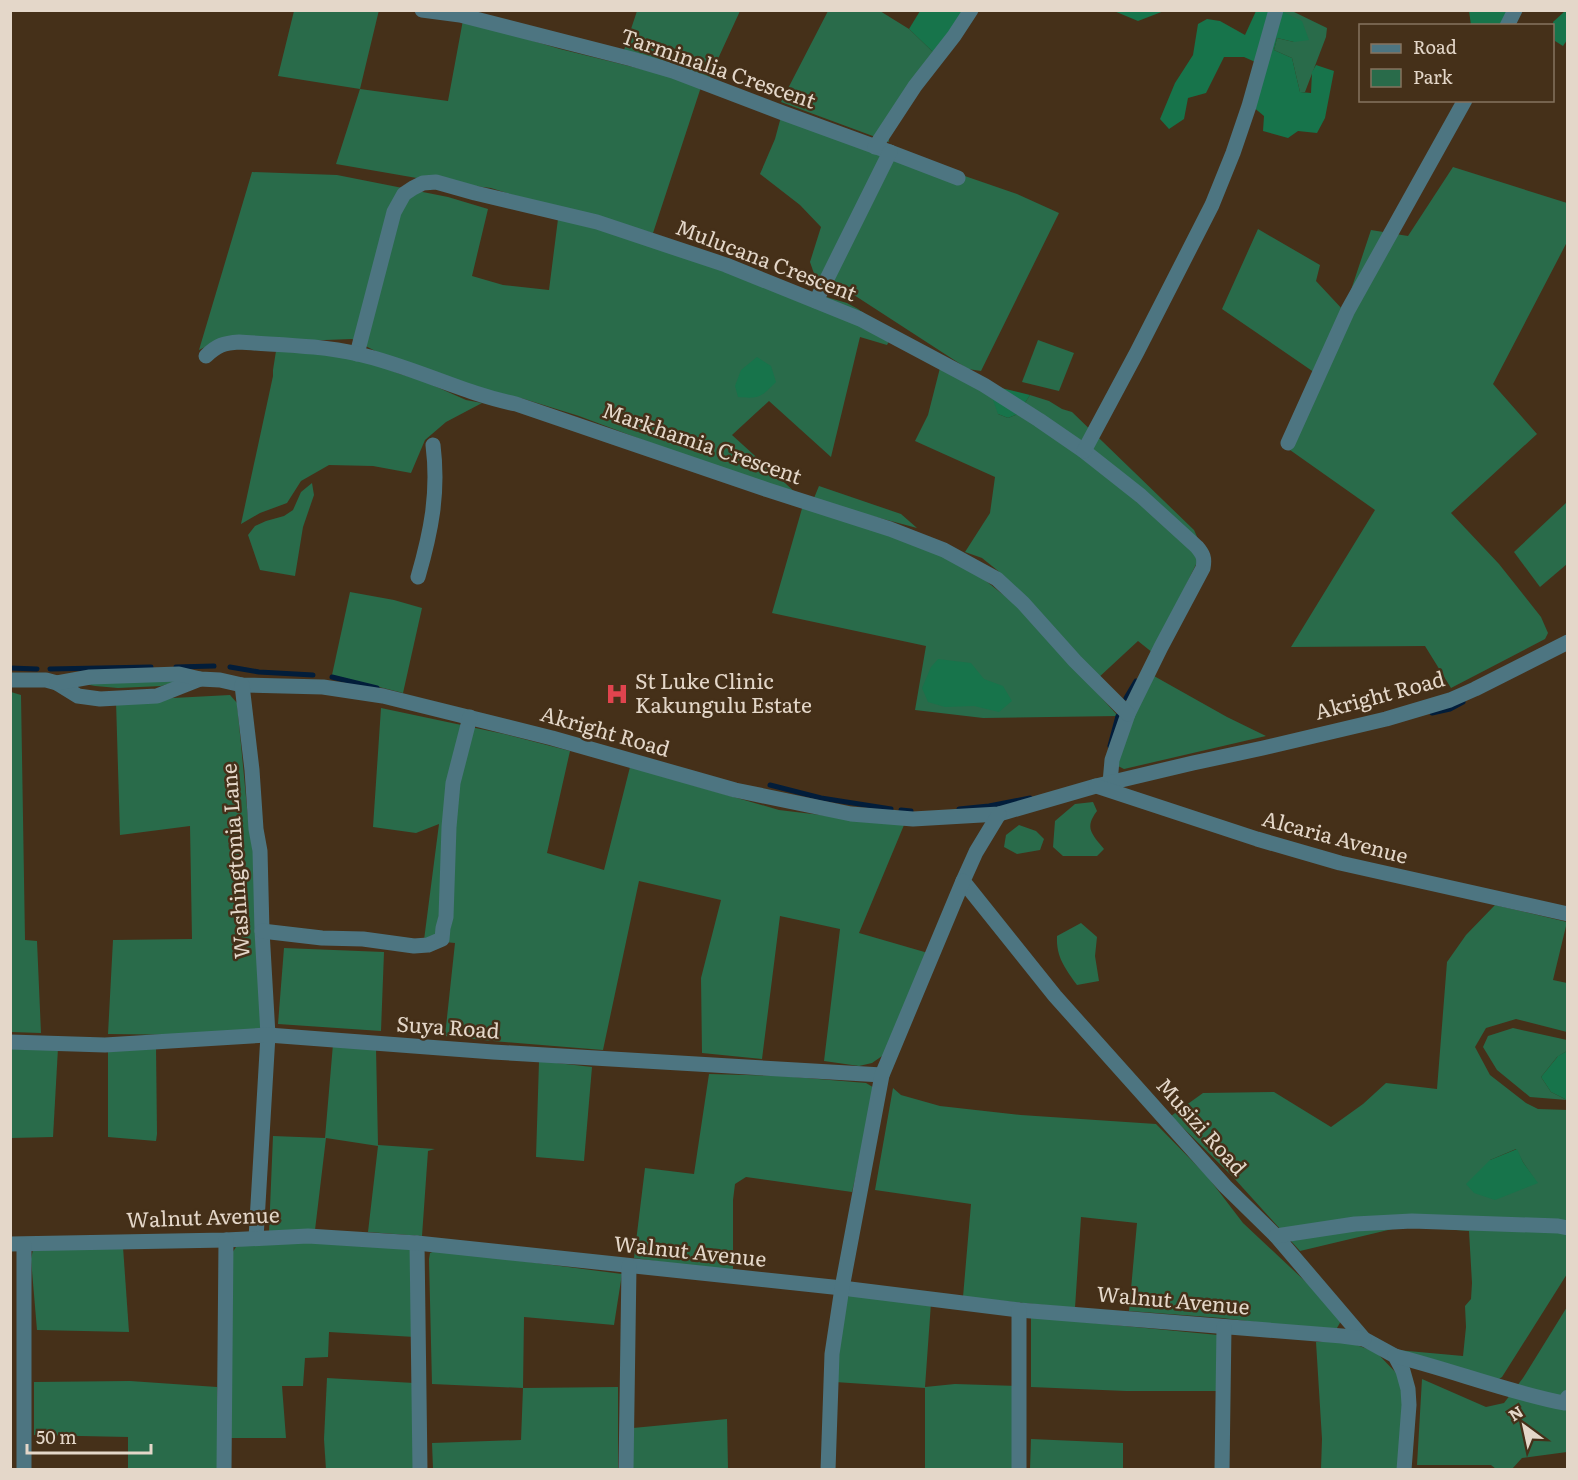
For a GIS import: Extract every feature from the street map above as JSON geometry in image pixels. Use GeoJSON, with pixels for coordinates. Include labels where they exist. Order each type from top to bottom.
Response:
{"type":"FeatureCollection","features":[{"type":"Feature","properties":{"kind":"street","name":"Tarminalia Crescent"},"geometry":{"type":"LineString","coordinates":[[422,10],[461,13],[673,71],[958,178]]}},
{"type":"Feature","properties":{"kind":"street"},"geometry":{"type":"LineString","coordinates":[[875,147],[915,86],[971,10]]}},
{"type":"Feature","properties":{"kind":"street"},"geometry":{"type":"LineString","coordinates":[[1084,451],[1212,205],[1249,106],[1276,10]]}},
{"type":"Feature","properties":{"kind":"street"},"geometry":{"type":"LineString","coordinates":[[1508,24],[1515,10]]}},
{"type":"Feature","properties":{"kind":"street"},"geometry":{"type":"LineString","coordinates":[[1288,443],[1348,310],[1464,102]]}},
{"type":"Feature","properties":{"kind":"street"},"geometry":{"type":"LineString","coordinates":[[816,301],[890,152]]}},
{"type":"Feature","properties":{"kind":"street","name":"Mulucana Crescent"},"geometry":{"type":"LineString","coordinates":[[357,354],[394,212],[404,194],[412,188],[423,183],[436,182],[597,222],[726,265],[860,319],[984,385],[1039,420],[1084,451],[1141,496],[1203,553],[1203,568],[1128,714]]}},
{"type":"Feature","properties":{"kind":"street","name":"Markhamia Crescent"},"geometry":{"type":"LineString","coordinates":[[206,356],[213,348],[225,343],[238,342],[326,349],[357,354],[413,370],[890,529],[944,550],[997,579],[1023,603],[1075,661],[1128,714]]}},
{"type":"Feature","properties":{"kind":"street"},"geometry":{"type":"LineString","coordinates":[[418,577],[429,540],[434,509],[436,467],[433,445]]}},
{"type":"Feature","properties":{"kind":"street","name":"Akright Road"},"geometry":{"type":"LineString","coordinates":[[57,683],[113,676],[179,674],[242,685],[323,687],[382,696],[552,738],[735,790],[851,814],[913,819],[999,814],[1193,762],[1386,719],[1449,700],[1568,642]]}},
{"type":"Feature","properties":{"kind":"street"},"geometry":{"type":"LineString","coordinates":[[10,680],[46,680],[57,683],[78,696],[100,699],[157,696],[200,679]]}},
{"type":"Feature","properties":{"kind":"street","name":"Washingtonia Lane"},"geometry":{"type":"LineString","coordinates":[[242,685],[252,770],[254,818],[260,851],[268,1035],[256,1238]]}},
{"type":"Feature","properties":{"kind":"street"},"geometry":{"type":"LineString","coordinates":[[1103,785],[1128,714]]}},
{"type":"Feature","properties":{"kind":"street"},"geometry":{"type":"LineString","coordinates":[[262,930],[414,946],[428,945],[442,939],[447,917],[449,827],[453,783],[470,717]]}},
{"type":"Feature","properties":{"kind":"street","name":"Alcaria Avenue"},"geometry":{"type":"LineString","coordinates":[[1103,785],[1257,839],[1340,863],[1568,914]]}},
{"type":"Feature","properties":{"kind":"street"},"geometry":{"type":"LineString","coordinates":[[828,1470],[832,1354],[882,1075],[976,852],[999,814]]}},
{"type":"Feature","properties":{"kind":"street","name":"Musizi Road"},"geometry":{"type":"LineString","coordinates":[[963,881],[1055,996],[1225,1186],[1276,1236],[1364,1339],[1395,1356],[1543,1400],[1564,1403],[1568,1397]]}},
{"type":"Feature","properties":{"kind":"street","name":"Suya Road"},"geometry":{"type":"LineString","coordinates":[[10,1042],[105,1045],[268,1035],[493,1052],[882,1075]]}},
{"type":"Feature","properties":{"kind":"street"},"geometry":{"type":"LineString","coordinates":[[1276,1236],[1355,1224],[1412,1221],[1568,1228]]}},
{"type":"Feature","properties":{"kind":"street","name":"Walnut Avenue"},"geometry":{"type":"LineString","coordinates":[[17,1245],[308,1236],[417,1243],[842,1288],[1019,1310],[1364,1339]]}},
{"type":"Feature","properties":{"kind":"street"},"geometry":{"type":"LineString","coordinates":[[224,1470],[226,1240]]}},
{"type":"Feature","properties":{"kind":"street"},"geometry":{"type":"LineString","coordinates":[[417,1243],[420,1470]]}},
{"type":"Feature","properties":{"kind":"street"},"geometry":{"type":"LineString","coordinates":[[17,1245],[24,1470]]}},
{"type":"Feature","properties":{"kind":"street"},"geometry":{"type":"LineString","coordinates":[[626,1470],[629,1266]]}},
{"type":"Feature","properties":{"kind":"street"},"geometry":{"type":"LineString","coordinates":[[1019,1310],[1019,1470]]}},
{"type":"Feature","properties":{"kind":"street"},"geometry":{"type":"LineString","coordinates":[[1222,1470],[1224,1326]]}},
{"type":"Feature","properties":{"kind":"street"},"geometry":{"type":"LineString","coordinates":[[1395,1356],[1403,1371],[1408,1389],[1409,1414],[1404,1470]]}},
{"type":"Feature","properties":{"kind":"green space"},"geometry":{"type":"Polygon","coordinates":[[[379,10],[360,89],[278,76],[294,11],[379,10]]]}},
{"type":"Feature","properties":{"kind":"green space"},"geometry":{"type":"Polygon","coordinates":[[[1164,10],[1138,21],[1114,11],[1164,10]]]}},
{"type":"Feature","properties":{"kind":"green space"},"geometry":{"type":"Polygon","coordinates":[[[637,11],[740,11],[710,76],[711,85],[623,53],[637,11]]]}},
{"type":"Feature","properties":{"kind":"green space"},"geometry":{"type":"Polygon","coordinates":[[[828,11],[880,11],[909,29],[935,54],[888,129],[889,142],[781,102],[828,11]]]}},
{"type":"Feature","properties":{"kind":"green space"},"geometry":{"type":"Polygon","coordinates":[[[920,11],[966,11],[935,54],[909,29],[920,11]]]}},
{"type":"Feature","properties":{"kind":"green space"},"geometry":{"type":"Polygon","coordinates":[[[1256,11],[1281,11],[1302,21],[1309,40],[1294,42],[1277,38],[1274,50],[1292,58],[1300,92],[1311,93],[1312,72],[1316,65],[1334,71],[1325,118],[1317,133],[1298,131],[1288,138],[1263,131],[1264,116],[1246,101],[1262,65],[1244,57],[1224,57],[1206,93],[1188,98],[1184,119],[1169,129],[1160,119],[1175,83],[1193,55],[1198,24],[1207,19],[1220,21],[1245,35],[1256,11]]]}},
{"type":"Feature","properties":{"kind":"green space"},"geometry":{"type":"Polygon","coordinates":[[[1281,11],[1292,11],[1327,28],[1326,37],[1305,92],[1300,92],[1292,58],[1274,50],[1277,38],[1294,42],[1281,11]]]}},
{"type":"Feature","properties":{"kind":"green space"},"geometry":{"type":"Polygon","coordinates":[[[1469,11],[1511,11],[1503,24],[1471,24],[1469,11]]]}},
{"type":"Feature","properties":{"kind":"green space"},"geometry":{"type":"Polygon","coordinates":[[[1567,11],[1567,40],[1563,46],[1555,41],[1553,22],[1567,11]]]}},
{"type":"Feature","properties":{"kind":"green space"},"geometry":{"type":"Polygon","coordinates":[[[463,20],[560,49],[702,84],[653,233],[550,207],[491,188],[434,181],[336,164],[360,89],[448,101],[463,20]]]}},
{"type":"Feature","properties":{"kind":"green space"},"geometry":{"type":"Polygon","coordinates":[[[782,113],[1017,194],[1059,213],[981,371],[968,369],[854,295],[818,285],[810,262],[821,227],[800,205],[760,174],[775,139],[782,113]]]}},
{"type":"Feature","properties":{"kind":"green space"},"geometry":{"type":"Polygon","coordinates":[[[1453,167],[1567,203],[1567,242],[1493,384],[1537,434],[1451,513],[1499,564],[1541,617],[1548,633],[1545,639],[1451,688],[1425,646],[1291,647],[1375,510],[1290,450],[1301,419],[1321,377],[1222,309],[1258,229],[1320,265],[1316,281],[1344,311],[1371,230],[1408,236],[1453,167]]]}},
{"type":"Feature","properties":{"kind":"green space"},"geometry":{"type":"Polygon","coordinates":[[[252,172],[337,175],[448,197],[488,209],[472,276],[503,285],[549,290],[558,219],[583,223],[847,303],[893,334],[887,345],[860,337],[831,457],[769,401],[732,435],[796,493],[675,452],[579,416],[521,398],[471,393],[385,356],[352,339],[299,341],[225,337],[199,350],[252,172]]]}},
{"type":"Feature","properties":{"kind":"green space"},"geometry":{"type":"Polygon","coordinates":[[[1038,340],[1074,353],[1059,391],[1022,382],[1038,340]]]}},
{"type":"Feature","properties":{"kind":"green space"},"geometry":{"type":"Polygon","coordinates":[[[276,351],[357,357],[421,380],[466,400],[482,403],[446,422],[425,440],[411,473],[373,466],[329,465],[301,481],[287,503],[260,513],[241,524],[273,376],[276,351]]]}},
{"type":"Feature","properties":{"kind":"green space"},"geometry":{"type":"Polygon","coordinates":[[[757,357],[771,366],[776,382],[760,396],[738,397],[735,386],[741,370],[757,357]]]}},
{"type":"Feature","properties":{"kind":"green space"},"geometry":{"type":"Polygon","coordinates":[[[941,364],[997,387],[998,414],[1008,418],[1018,414],[1030,395],[1072,412],[1194,530],[1203,550],[1153,653],[1138,641],[1097,679],[1026,598],[997,570],[982,558],[965,552],[990,513],[995,477],[915,441],[928,415],[941,364]]]}},
{"type":"Feature","properties":{"kind":"green space"},"geometry":{"type":"Polygon","coordinates":[[[997,387],[1030,395],[1018,414],[1008,418],[998,414],[993,400],[997,387]]]}},
{"type":"Feature","properties":{"kind":"green space"},"geometry":{"type":"Polygon","coordinates":[[[312,483],[314,495],[303,527],[295,576],[260,570],[248,535],[255,526],[284,516],[293,510],[301,492],[312,483]]]}},
{"type":"Feature","properties":{"kind":"green space"},"geometry":{"type":"Polygon","coordinates":[[[819,486],[901,514],[917,528],[814,498],[819,486]]]}},
{"type":"Feature","properties":{"kind":"green space"},"geometry":{"type":"Polygon","coordinates":[[[1567,502],[1567,564],[1540,587],[1514,552],[1567,502]]]}},
{"type":"Feature","properties":{"kind":"green space"},"geometry":{"type":"Polygon","coordinates":[[[803,505],[924,540],[981,577],[1020,608],[1118,716],[983,718],[915,710],[926,646],[772,613],[803,505]]]}},
{"type":"Feature","properties":{"kind":"green space"},"geometry":{"type":"Polygon","coordinates":[[[350,592],[422,608],[403,693],[332,675],[350,592]]]}},
{"type":"Feature","properties":{"kind":"green space"},"geometry":{"type":"Polygon","coordinates":[[[938,659],[971,663],[984,679],[1003,686],[1012,701],[999,712],[974,706],[945,707],[928,702],[922,688],[931,667],[938,659]]]}},
{"type":"Feature","properties":{"kind":"green space"},"geometry":{"type":"Polygon","coordinates":[[[1154,676],[1266,736],[1124,769],[1118,766],[1117,759],[1134,710],[1154,676]]]}},
{"type":"Feature","properties":{"kind":"green space"},"geometry":{"type":"Polygon","coordinates":[[[186,679],[161,686],[118,688],[79,683],[186,679]]]}},
{"type":"Feature","properties":{"kind":"green space"},"geometry":{"type":"Polygon","coordinates":[[[11,692],[21,695],[25,940],[37,941],[41,1033],[11,1032],[11,692]]]}},
{"type":"Feature","properties":{"kind":"green space"},"geometry":{"type":"Polygon","coordinates":[[[230,695],[237,703],[248,818],[266,939],[262,1031],[190,1035],[108,1034],[113,940],[192,939],[190,826],[120,835],[116,701],[230,695]]]}},
{"type":"Feature","properties":{"kind":"green space"},"geometry":{"type":"Polygon","coordinates":[[[381,708],[504,734],[570,751],[547,853],[604,870],[630,767],[779,810],[904,825],[859,933],[928,953],[885,1054],[872,1063],[859,1066],[824,1061],[840,929],[780,916],[762,1059],[702,1053],[701,978],[721,900],[639,881],[603,1050],[445,1036],[455,943],[424,940],[439,824],[416,833],[373,827],[381,708]]]}},
{"type":"Feature","properties":{"kind":"green space"},"geometry":{"type":"Polygon","coordinates":[[[1093,802],[1097,811],[1090,827],[1104,849],[1097,856],[1063,856],[1053,847],[1055,821],[1075,804],[1093,802]]]}},
{"type":"Feature","properties":{"kind":"green space"},"geometry":{"type":"Polygon","coordinates":[[[1019,825],[1036,831],[1044,839],[1040,850],[1017,854],[1004,847],[1006,835],[1019,825]]]}},
{"type":"Feature","properties":{"kind":"green space"},"geometry":{"type":"Polygon","coordinates":[[[1495,905],[1567,922],[1553,980],[1567,983],[1567,1032],[1516,1019],[1486,1028],[1475,1047],[1490,1075],[1526,1103],[1538,1109],[1568,1110],[1567,1274],[1502,1377],[1487,1387],[1397,1350],[1463,1356],[1466,1327],[1465,1306],[1471,1299],[1472,1283],[1469,1231],[1405,1226],[1300,1251],[1233,1177],[1171,1116],[1203,1093],[1274,1092],[1331,1127],[1363,1104],[1386,1083],[1437,1089],[1447,962],[1466,935],[1495,905]],[[1516,1149],[1490,1160],[1537,1183],[1516,1149]]]}},
{"type":"Feature","properties":{"kind":"green space"},"geometry":{"type":"Polygon","coordinates":[[[1081,923],[1097,937],[1095,956],[1099,981],[1077,985],[1060,956],[1057,936],[1081,923]]]}},
{"type":"Feature","properties":{"kind":"green space"},"geometry":{"type":"Polygon","coordinates":[[[284,948],[384,952],[381,1031],[278,1024],[284,948]]]}},
{"type":"Feature","properties":{"kind":"green space"},"geometry":{"type":"Polygon","coordinates":[[[1513,1028],[1567,1040],[1567,1051],[1557,1057],[1541,1077],[1551,1092],[1567,1100],[1530,1097],[1497,1070],[1483,1047],[1488,1036],[1513,1028]]]}},
{"type":"Feature","properties":{"kind":"green space"},"geometry":{"type":"Polygon","coordinates":[[[333,1044],[376,1048],[378,1145],[435,1149],[428,1151],[422,1236],[368,1232],[378,1146],[326,1138],[315,1230],[269,1232],[273,1136],[325,1138],[333,1044]]]}},
{"type":"Feature","properties":{"kind":"green space"},"geometry":{"type":"Polygon","coordinates":[[[156,1047],[156,1141],[108,1137],[108,1049],[156,1047]]]}},
{"type":"Feature","properties":{"kind":"green space"},"geometry":{"type":"Polygon","coordinates":[[[10,1048],[58,1048],[53,1137],[11,1138],[10,1048]]]}},
{"type":"Feature","properties":{"kind":"green space"},"geometry":{"type":"Polygon","coordinates":[[[1567,1051],[1567,1100],[1551,1092],[1541,1077],[1558,1056],[1567,1051]]]}},
{"type":"Feature","properties":{"kind":"green space"},"geometry":{"type":"Polygon","coordinates":[[[539,1061],[592,1067],[584,1161],[536,1157],[539,1061]]]}},
{"type":"Feature","properties":{"kind":"green space"},"geometry":{"type":"Polygon","coordinates":[[[709,1074],[782,1076],[866,1083],[876,1089],[852,1192],[746,1177],[735,1184],[733,1272],[634,1258],[645,1168],[694,1174],[709,1074]]]}},
{"type":"Feature","properties":{"kind":"green space"},"geometry":{"type":"Polygon","coordinates":[[[893,1088],[901,1095],[940,1106],[1021,1115],[1156,1124],[1207,1176],[1243,1223],[1339,1313],[1341,1321],[1337,1328],[1324,1330],[1222,1318],[1129,1311],[1137,1223],[1081,1217],[1075,1308],[963,1297],[971,1204],[875,1190],[893,1088]]]}},
{"type":"Feature","properties":{"kind":"green space"},"geometry":{"type":"Polygon","coordinates":[[[1517,1149],[1538,1183],[1495,1200],[1474,1193],[1466,1184],[1490,1160],[1517,1149]]]}},
{"type":"Feature","properties":{"kind":"green space"},"geometry":{"type":"Polygon","coordinates":[[[330,1241],[414,1247],[415,1337],[329,1332],[328,1357],[305,1358],[303,1386],[282,1386],[286,1438],[229,1438],[232,1253],[236,1247],[251,1244],[330,1241]]]}},
{"type":"Feature","properties":{"kind":"green space"},"geometry":{"type":"Polygon","coordinates":[[[123,1247],[129,1332],[37,1330],[31,1259],[33,1250],[123,1247]]]}},
{"type":"Feature","properties":{"kind":"green space"},"geometry":{"type":"Polygon","coordinates":[[[437,1250],[622,1274],[614,1325],[524,1317],[523,1388],[432,1384],[429,1259],[430,1253],[437,1250]]]}},
{"type":"Feature","properties":{"kind":"green space"},"geometry":{"type":"Polygon","coordinates":[[[849,1295],[931,1303],[925,1387],[955,1384],[1021,1386],[1017,1469],[925,1469],[925,1388],[835,1382],[846,1302],[849,1295]]]}},
{"type":"Feature","properties":{"kind":"green space"},"geometry":{"type":"Polygon","coordinates":[[[1567,1307],[1567,1452],[1522,1458],[1512,1469],[1496,1469],[1491,1465],[1417,1465],[1422,1379],[1486,1407],[1504,1403],[1523,1378],[1567,1307]]]}},
{"type":"Feature","properties":{"kind":"green space"},"geometry":{"type":"Polygon","coordinates":[[[1031,1317],[1218,1335],[1219,1391],[1126,1391],[1031,1387],[1031,1317]]]}},
{"type":"Feature","properties":{"kind":"green space"},"geometry":{"type":"Polygon","coordinates":[[[1316,1342],[1348,1342],[1376,1352],[1402,1379],[1402,1469],[1321,1469],[1322,1439],[1316,1342]]]}},
{"type":"Feature","properties":{"kind":"green space"},"geometry":{"type":"Polygon","coordinates":[[[327,1378],[414,1383],[416,1469],[326,1470],[324,1439],[327,1378]]]}},
{"type":"Feature","properties":{"kind":"green space"},"geometry":{"type":"Polygon","coordinates":[[[130,1381],[217,1387],[219,1469],[128,1469],[128,1437],[34,1435],[34,1382],[130,1381]]]}},
{"type":"Feature","properties":{"kind":"green space"},"geometry":{"type":"Polygon","coordinates":[[[618,1387],[618,1469],[433,1469],[432,1443],[521,1440],[523,1388],[618,1387]]]}},
{"type":"Feature","properties":{"kind":"green space"},"geometry":{"type":"Polygon","coordinates":[[[727,1419],[728,1469],[632,1470],[633,1428],[727,1419]]]}},
{"type":"Feature","properties":{"kind":"green space"},"geometry":{"type":"Polygon","coordinates":[[[1031,1439],[1123,1443],[1123,1469],[1030,1469],[1031,1439]]]}},
{"type":"Feature","properties":{"kind":"waterway"},"geometry":{"type":"LineString","coordinates":[[176,667],[214,666]]}},
{"type":"Feature","properties":{"kind":"waterway"},"geometry":{"type":"LineString","coordinates":[[50,669],[151,667]]}},
{"type":"Feature","properties":{"kind":"waterway"},"geometry":{"type":"LineString","coordinates":[[230,667],[259,672],[313,675]]}},
{"type":"Feature","properties":{"kind":"waterway"},"geometry":{"type":"LineString","coordinates":[[10,668],[37,669]]}},
{"type":"Feature","properties":{"kind":"waterway"},"geometry":{"type":"LineString","coordinates":[[332,677],[377,688]]}},
{"type":"Feature","properties":{"kind":"waterway"},"geometry":{"type":"LineString","coordinates":[[1126,698],[1136,681]]}},
{"type":"Feature","properties":{"kind":"waterway"},"geometry":{"type":"LineString","coordinates":[[1432,713],[1450,709],[1463,702]]}},
{"type":"Feature","properties":{"kind":"waterway"},"geometry":{"type":"LineString","coordinates":[[1110,746],[1118,716]]}},
{"type":"Feature","properties":{"kind":"waterway"},"geometry":{"type":"LineString","coordinates":[[770,785],[821,798],[891,809]]}},
{"type":"Feature","properties":{"kind":"waterway"},"geometry":{"type":"LineString","coordinates":[[959,809],[1030,798]]}},
{"type":"Feature","properties":{"kind":"waterway"},"geometry":{"type":"LineString","coordinates":[[901,810],[911,811]]}},
{"type":"Feature","properties":{"kind":"place","name":"St Luke Clinic Kakungulu Estate"},"geometry":{"type":"Point","coordinates":[617,694]}}]}
